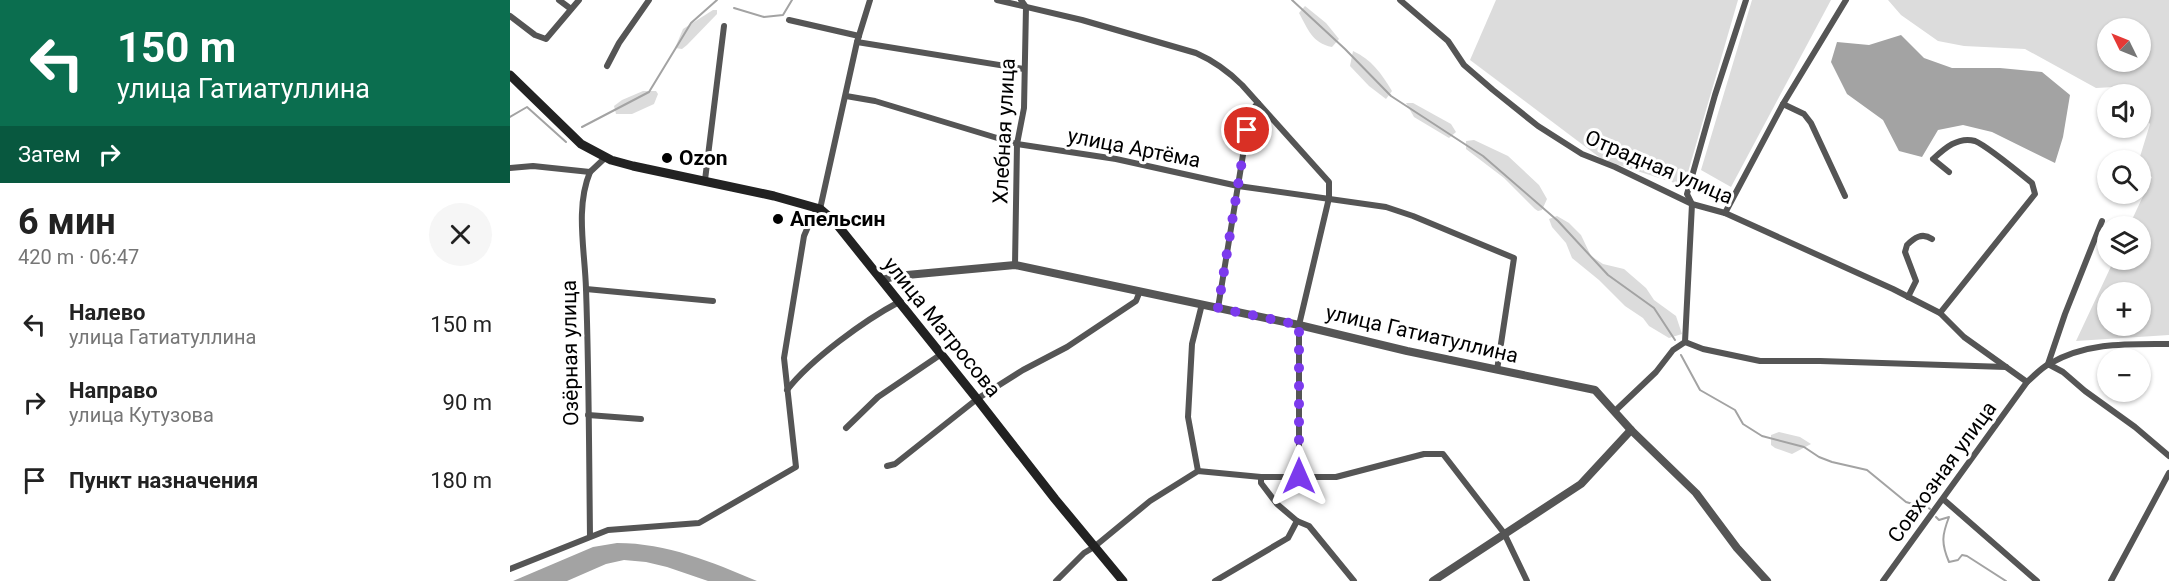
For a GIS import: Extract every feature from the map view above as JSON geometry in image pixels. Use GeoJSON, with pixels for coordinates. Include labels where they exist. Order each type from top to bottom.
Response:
{"type":"FeatureCollection","features":[{"type":"Feature","properties":{"kind":"main road","name":"улица Матросова"},"geometry":{"type":"LineString","coordinates":[[510,75],[581,144],[608,158],[633,166],[705,180],[820,209],[835,222],[1123,581]]}},
{"type":"Feature","properties":{"kind":"street"},"geometry":{"type":"LineString","coordinates":[[559,0],[572,9]]}},
{"type":"Feature","properties":{"kind":"street"},"geometry":{"type":"LineString","coordinates":[[510,16],[535,35],[546,39],[579,0]]}},
{"type":"Feature","properties":{"kind":"street"},"geometry":{"type":"LineString","coordinates":[[607,66],[619,43],[649,0]]}},
{"type":"Feature","properties":{"kind":"street"},"geometry":{"type":"LineString","coordinates":[[510,569],[608,530],[699,523],[796,467],[784,358],[804,236],[813,215],[820,209],[858,39],[870,0]]}},
{"type":"Feature","properties":{"kind":"street"},"geometry":{"type":"LineString","coordinates":[[997,0],[1082,20],[1196,53],[1212,60],[1228,72],[1258,103],[1329,182],[1329,198],[1299,325],[1299,476]]}},
{"type":"Feature","properties":{"kind":"street"},"geometry":{"type":"LineString","coordinates":[[1021,0],[1026,8]]}},
{"type":"Feature","properties":{"kind":"street","name":"Отрадная улица"},"geometry":{"type":"LineString","coordinates":[[1400,0],[1448,41],[1464,66],[1538,126],[1582,154],[1615,167],[1692,204],[1725,213],[1940,313],[1964,337],[2027,382]]}},
{"type":"Feature","properties":{"kind":"street"},"geometry":{"type":"LineString","coordinates":[[1685,342],[1692,204],[1687,194],[1715,95],[1746,0]]}},
{"type":"Feature","properties":{"kind":"street"},"geometry":{"type":"LineString","coordinates":[[1725,213],[1783,104],[1846,0]]}},
{"type":"Feature","properties":{"kind":"street","name":"Хлебная улица"},"geometry":{"type":"LineString","coordinates":[[1015,265],[1017,144],[1024,108],[1026,8]]}},
{"type":"Feature","properties":{"kind":"street"},"geometry":{"type":"LineString","coordinates":[[789,20],[858,39],[1024,69]]}},
{"type":"Feature","properties":{"kind":"street"},"geometry":{"type":"LineString","coordinates":[[705,180],[724,26]]}},
{"type":"Feature","properties":{"kind":"street","name":"улица Артёма"},"geometry":{"type":"LineString","coordinates":[[846,96],[875,101],[1017,144],[1116,159],[1238,186],[1386,207],[1514,258],[1497,370]]}},
{"type":"Feature","properties":{"kind":"street"},"geometry":{"type":"LineString","coordinates":[[1218,308],[1250,112],[1258,103]]}},
{"type":"Feature","properties":{"kind":"street"},"geometry":{"type":"LineString","coordinates":[[1783,104],[1804,114],[1811,123],[1845,196]]}},
{"type":"Feature","properties":{"kind":"street"},"geometry":{"type":"LineString","coordinates":[[1940,313],[2035,194],[2032,183],[1975,141],[1962,141],[1948,145],[1933,159],[1949,172]]}},
{"type":"Feature","properties":{"kind":"street"},"geometry":{"type":"LineString","coordinates":[[510,168],[533,166],[590,171],[608,158]]}},
{"type":"Feature","properties":{"kind":"street","name":"Озёрная улица"},"geometry":{"type":"LineString","coordinates":[[590,171],[582,209],[586,289],[590,536]]}},
{"type":"Feature","properties":{"kind":"street"},"geometry":{"type":"LineString","coordinates":[[2048,364],[2097,234]]}},
{"type":"Feature","properties":{"kind":"street"},"geometry":{"type":"LineString","coordinates":[[1908,297],[1916,281],[1905,252],[1907,245],[1919,236],[1927,235],[1932,239]]}},
{"type":"Feature","properties":{"kind":"street","name":"улица Гатиатуллина"},"geometry":{"type":"LineString","coordinates":[[882,280],[896,276],[1015,265],[1594,390],[1631,430],[1696,493],[1737,548],[1767,581]]}},
{"type":"Feature","properties":{"kind":"street"},"geometry":{"type":"LineString","coordinates":[[586,289],[713,301]]}},
{"type":"Feature","properties":{"kind":"street"},"geometry":{"type":"LineString","coordinates":[[887,466],[895,464],[977,399],[1023,370],[1067,347],[1136,301],[1140,291]]}},
{"type":"Feature","properties":{"kind":"street"},"geometry":{"type":"LineString","coordinates":[[787,391],[796,379],[825,353],[899,302]]}},
{"type":"Feature","properties":{"kind":"street"},"geometry":{"type":"LineString","coordinates":[[1198,471],[1188,417],[1192,344],[1202,304]]}},
{"type":"Feature","properties":{"kind":"street"},"geometry":{"type":"LineString","coordinates":[[1685,342],[1703,349],[1760,361],[2006,368]]}},
{"type":"Feature","properties":{"kind":"street"},"geometry":{"type":"LineString","coordinates":[[1615,411],[1656,372],[1673,350],[1685,342]]}},
{"type":"Feature","properties":{"kind":"street"},"geometry":{"type":"LineString","coordinates":[[2048,364],[2075,353],[2102,346],[2169,344]]}},
{"type":"Feature","properties":{"kind":"street"},"geometry":{"type":"LineString","coordinates":[[846,428],[878,397],[940,355]]}},
{"type":"Feature","properties":{"kind":"street"},"geometry":{"type":"LineString","coordinates":[[2048,364],[2063,372],[2085,391],[2135,426],[2169,456]]}},
{"type":"Feature","properties":{"kind":"street","name":"Совхозная улица"},"geometry":{"type":"LineString","coordinates":[[1883,581],[2027,382],[2048,364]]}},
{"type":"Feature","properties":{"kind":"street"},"geometry":{"type":"LineString","coordinates":[[588,415],[641,419]]}},
{"type":"Feature","properties":{"kind":"street"},"geometry":{"type":"LineString","coordinates":[[1433,581],[1504,532],[1581,484],[1631,430]]}},
{"type":"Feature","properties":{"kind":"street"},"geometry":{"type":"LineString","coordinates":[[1056,581],[1084,553],[1095,547],[1150,501],[1198,471],[1261,477],[1336,477],[1424,454],[1443,454],[1504,532],[1527,581]]}},
{"type":"Feature","properties":{"kind":"street"},"geometry":{"type":"LineString","coordinates":[[2111,581],[2169,473]]}},
{"type":"Feature","properties":{"kind":"street"},"geometry":{"type":"LineString","coordinates":[[1261,477],[1261,483],[1272,497],[1297,521],[1309,526],[1354,581]]}},
{"type":"Feature","properties":{"kind":"street"},"geometry":{"type":"LineString","coordinates":[[1943,499],[2037,581]]}},
{"type":"Feature","properties":{"kind":"street"},"geometry":{"type":"LineString","coordinates":[[1215,581],[1288,538],[1297,521]]}},
{"type":"Feature","properties":{"kind":"shaded area"},"geometry":{"type":"Polygon","coordinates":[[[1496,0],[1738,0],[1684,186],[1603,160],[1470,60],[1496,0]]]}},
{"type":"Feature","properties":{"kind":"shaded area"},"geometry":{"type":"Polygon","coordinates":[[[1752,0],[1831,0],[1731,187],[1701,170],[1752,0]]]}},
{"type":"Feature","properties":{"kind":"shaded area"},"geometry":{"type":"Polygon","coordinates":[[[1888,0],[2169,0],[2169,335],[2076,341],[2097,296],[2097,336],[2151,336],[2151,282],[2104,282],[2109,270],[2151,270],[2151,216],[2134,216],[2139,204],[2151,204],[2151,150],[2142,150],[2146,138],[2151,138],[2151,84],[2097,84],[2096,88],[2025,49],[1964,46],[1938,41],[1901,15],[1888,0]]]}},
{"type":"Feature","properties":{"kind":"shaded area"},"geometry":{"type":"Polygon","coordinates":[[[1305,6],[1326,23],[1339,39],[1332,47],[1315,39],[1308,30],[1299,13],[1305,6]]]}},
{"type":"Feature","properties":{"kind":"shaded area"},"geometry":{"type":"Polygon","coordinates":[[[713,10],[717,10],[717,14],[687,45],[682,49],[675,48],[683,29],[713,10]]]}},
{"type":"Feature","properties":{"kind":"shaded area"},"geometry":{"type":"Polygon","coordinates":[[[1901,35],[1924,58],[1952,68],[2000,68],[2042,72],[2070,95],[2063,137],[2055,163],[1992,132],[1963,125],[1938,130],[1922,157],[1899,151],[1883,120],[1847,94],[1831,62],[1837,42],[1869,45],[1901,35]]]}},
{"type":"Feature","properties":{"kind":"shaded area"},"geometry":{"type":"Polygon","coordinates":[[[1353,51],[1371,63],[1384,78],[1392,91],[1386,99],[1369,86],[1350,66],[1353,51]]]}},
{"type":"Feature","properties":{"kind":"shaded area"},"geometry":{"type":"Polygon","coordinates":[[[643,91],[656,91],[658,94],[654,104],[632,114],[616,114],[614,106],[643,91]]]}},
{"type":"Feature","properties":{"kind":"shaded area"},"geometry":{"type":"Polygon","coordinates":[[[1406,103],[1413,103],[1451,124],[1456,132],[1449,138],[1414,117],[1406,103]]]}},
{"type":"Feature","properties":{"kind":"shaded area"},"geometry":{"type":"Polygon","coordinates":[[[1474,140],[1508,156],[1539,185],[1547,199],[1542,210],[1535,209],[1504,178],[1466,149],[1466,141],[1474,140]]]}},
{"type":"Feature","properties":{"kind":"shaded area"},"geometry":{"type":"Polygon","coordinates":[[[1557,216],[1569,223],[1581,235],[1591,256],[1603,264],[1624,269],[1646,288],[1654,300],[1676,316],[1682,334],[1669,338],[1649,326],[1643,318],[1625,306],[1599,280],[1572,258],[1566,243],[1552,227],[1549,219],[1557,216]]]}},
{"type":"Feature","properties":{"kind":"shaded area"},"geometry":{"type":"Polygon","coordinates":[[[1779,432],[1800,437],[1811,444],[1792,454],[1775,448],[1771,445],[1771,435],[1779,432]]]}},
{"type":"Feature","properties":{"kind":"shaded area"},"geometry":{"type":"Polygon","coordinates":[[[617,543],[671,550],[757,581],[708,581],[667,567],[624,560],[606,564],[567,581],[513,581],[593,547],[617,543]]]}},
{"type":"Feature","properties":{"kind":"waterway"},"geometry":{"type":"LineString","coordinates":[[582,127],[649,92],[691,23],[717,0]]}},
{"type":"Feature","properties":{"kind":"waterway"},"geometry":{"type":"LineString","coordinates":[[734,8],[764,17],[783,15],[792,0]]}},
{"type":"Feature","properties":{"kind":"waterway"},"geometry":{"type":"LineString","coordinates":[[1292,0],[1391,96],[1483,156],[1558,221],[1608,275],[1654,308],[1675,340]]}},
{"type":"Feature","properties":{"kind":"waterway"},"geometry":{"type":"LineString","coordinates":[[510,117],[527,107],[566,142]]}},
{"type":"Feature","properties":{"kind":"waterway"},"geometry":{"type":"LineString","coordinates":[[1681,355],[1700,390],[1735,410],[1743,424],[1762,436],[1804,447],[1832,462],[1867,470],[1906,502],[1930,509]]}},
{"type":"Feature","properties":{"kind":"waterway"},"geometry":{"type":"LineString","coordinates":[[1936,517],[1939,520],[1949,517],[1943,539],[1949,562],[1958,560],[1962,555],[1967,556],[2006,581]]}},
{"type":"Feature","properties":{"kind":"place","name":"Ozon"},"geometry":{"type":"Point","coordinates":[667,158]}},
{"type":"Feature","properties":{"kind":"place","name":"Апельсин"},"geometry":{"type":"Point","coordinates":[778,219]}},
{"type":"Feature","properties":{"kind":"route"},"geometry":{"type":"LineString","coordinates":[[1247,130],[1218,308],[1299,325],[1299,476]]}}]}
